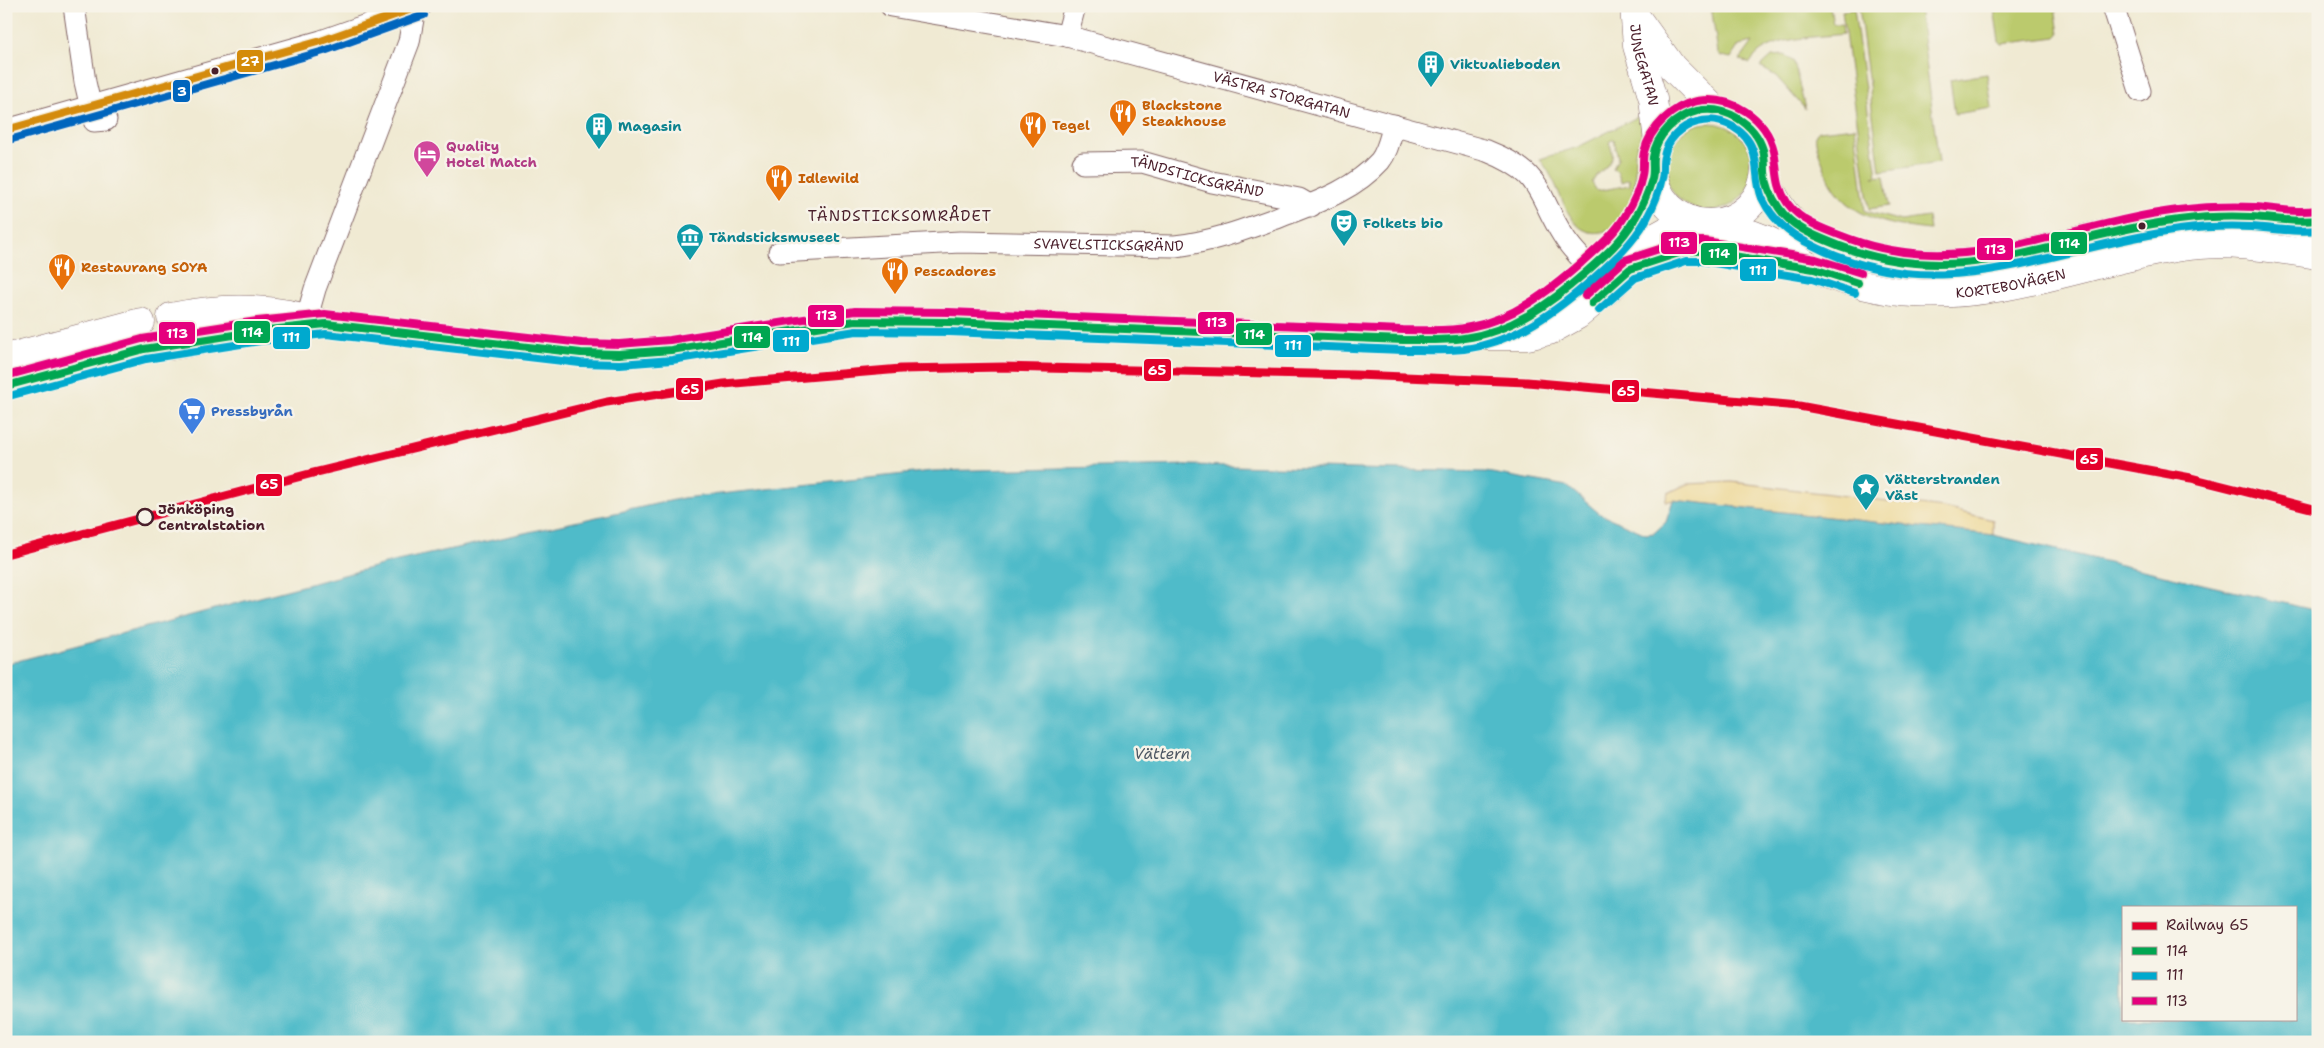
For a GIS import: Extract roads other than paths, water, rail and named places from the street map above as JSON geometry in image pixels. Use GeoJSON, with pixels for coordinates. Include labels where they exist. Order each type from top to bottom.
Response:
{"type":"FeatureCollection","features":[{"type":"Feature","properties":{"kind":"street"},"geometry":{"type":"LineString","coordinates":[[74,6],[94,121],[106,120]]}},
{"type":"Feature","properties":{"kind":"street","name":"VÄSTRA STORGATAN"},"geometry":{"type":"LineString","coordinates":[[891,6],[1066,36],[1487,151],[1514,163],[1534,180],[1563,235],[1609,288]]}},
{"type":"Feature","properties":{"kind":"street"},"geometry":{"type":"LineString","coordinates":[[1066,36],[1075,6]]}},
{"type":"Feature","properties":{"kind":"street"},"geometry":{"type":"LineString","coordinates":[[2113,6],[2140,91]]}},
{"type":"Feature","properties":{"kind":"street"},"geometry":{"type":"LineString","coordinates":[[6,130],[90,104],[320,41],[418,7]]}},
{"type":"Feature","properties":{"kind":"street"},"geometry":{"type":"LineString","coordinates":[[310,323],[315,289],[409,42],[418,7]]}},
{"type":"Feature","properties":{"kind":"street","name":"JUNEGATAN"},"geometry":{"type":"LineString","coordinates":[[1635,11],[1672,67],[1716,110]]}},
{"type":"Feature","properties":{"kind":"street","name":"JUNEGATAN"},"geometry":{"type":"LineString","coordinates":[[1635,11],[1640,64],[1653,98],[1658,142]]}},
{"type":"Feature","properties":{"kind":"street"},"geometry":{"type":"LineString","coordinates":[[1716,110],[1737,117],[1754,132],[1764,153],[1765,176],[1762,187],[1748,208],[1728,220],[1716,223],[1702,223],[1688,219],[1673,210],[1662,198],[1653,173],[1653,157],[1658,142],[1672,124],[1685,116],[1700,111],[1716,110]]}},
{"type":"Feature","properties":{"kind":"street","name":"SVAVELSTICKSGRÄND"},"geometry":{"type":"LineString","coordinates":[[779,252],[960,242],[1175,246],[1216,239],[1311,206],[1351,186],[1382,159],[1394,125]]}},
{"type":"Feature","properties":{"kind":"street","name":"TÄNDSTICKSGRÄND"},"geometry":{"type":"LineString","coordinates":[[1083,162],[1142,162],[1212,182],[1299,199],[1311,206]]}},
{"type":"Feature","properties":{"kind":"street"},"geometry":{"type":"LineString","coordinates":[[1480,336],[1544,308],[1562,295],[1625,234],[1637,216],[1653,173]]}},
{"type":"Feature","properties":{"kind":"street","name":"KORTEBOVÄGEN"},"geometry":{"type":"LineString","coordinates":[[1765,176],[1780,208],[1800,228],[1832,243],[1900,263],[1932,265],[1993,260],[2142,226],[2204,218],[2254,217],[2311,224]]}},
{"type":"Feature","properties":{"kind":"street"},"geometry":{"type":"LineString","coordinates":[[171,346],[222,336],[310,323],[454,340],[600,353],[671,350],[855,321],[949,322],[1403,340],[1441,340],[1480,336],[1528,336],[1549,331],[1578,315],[1630,269],[1643,244],[1656,235],[1688,219]]}},
{"type":"Feature","properties":{"kind":"street","name":"KORTEBOVÄGEN"},"geometry":{"type":"LineString","coordinates":[[1716,223],[1756,235],[1782,248],[1814,269],[1888,290],[1913,294],[1946,294],[1982,290],[2183,246],[2222,244],[2263,247],[2318,255]]}},
{"type":"Feature","properties":{"kind":"street"},"geometry":{"type":"LineString","coordinates":[[1630,269],[1685,251],[1703,251],[1814,269]]}},
{"type":"Feature","properties":{"kind":"street"},"geometry":{"type":"LineString","coordinates":[[171,317],[188,313],[249,309],[291,312],[310,323]]}},
{"type":"Feature","properties":{"kind":"street"},"geometry":{"type":"LineString","coordinates":[[6,358],[141,322]]}},
{"type":"Feature","properties":{"kind":"street"},"geometry":{"type":"LineString","coordinates":[[6,386],[144,349]]}},
{"type":"Feature","properties":{"kind":"water","name":"Vättern"},"geometry":{"type":"Polygon","coordinates":[[[1188,465],[1486,472],[1567,486],[1600,514],[1646,534],[1654,533],[1666,522],[1673,500],[1993,535],[2318,611],[2318,1042],[6,1042],[6,664],[393,562],[683,498],[932,471],[1188,465]]]}},
{"type":"Feature","properties":{"kind":"rail line","name":"65"},"geometry":{"type":"LineString","coordinates":[[6,554],[313,473],[607,402],[724,384],[901,369],[1003,367],[1356,375],[1527,382],[1799,406],[2191,478],[2318,510]]}},
{"type":"Feature","properties":{"kind":"place","name":"Viktualieboden"},"geometry":{"type":"Point","coordinates":[1431,88]}},
{"type":"Feature","properties":{"kind":"place","name":"Blackstone Steakhouse"},"geometry":{"type":"Point","coordinates":[1123,137]}},
{"type":"Feature","properties":{"kind":"place","name":"Tegel"},"geometry":{"type":"Point","coordinates":[1033,149]}},
{"type":"Feature","properties":{"kind":"place","name":"Magasin"},"geometry":{"type":"Point","coordinates":[599,150]}},
{"type":"Feature","properties":{"kind":"place","name":"Quality Hotel Match"},"geometry":{"type":"Point","coordinates":[427,178]}},
{"type":"Feature","properties":{"kind":"place","name":"Idlewild"},"geometry":{"type":"Point","coordinates":[779,202]}},
{"type":"Feature","properties":{"kind":"place","name":"Folkets bio"},"geometry":{"type":"Point","coordinates":[1344,247]}},
{"type":"Feature","properties":{"kind":"place","name":"Tändsticksmuseet"},"geometry":{"type":"Point","coordinates":[690,261]}},
{"type":"Feature","properties":{"kind":"place","name":"Restaurang SOYA"},"geometry":{"type":"Point","coordinates":[62,291]}},
{"type":"Feature","properties":{"kind":"place","name":"Pescadores"},"geometry":{"type":"Point","coordinates":[895,295]}},
{"type":"Feature","properties":{"kind":"place","name":"Pressbyrån"},"geometry":{"type":"Point","coordinates":[192,435]}},
{"type":"Feature","properties":{"kind":"place","name":"Vätterstranden Väst"},"geometry":{"type":"Point","coordinates":[1866,511]}},
{"type":"Feature","properties":{"kind":"place","name":"Jönköping Centralstation"},"geometry":{"type":"Point","coordinates":[145,517]}},
{"type":"Feature","properties":{"kind":"district","name":"TÄNDSTICKSOMRÅDET"},"geometry":{"type":"Point","coordinates":[900,216]}}]}
